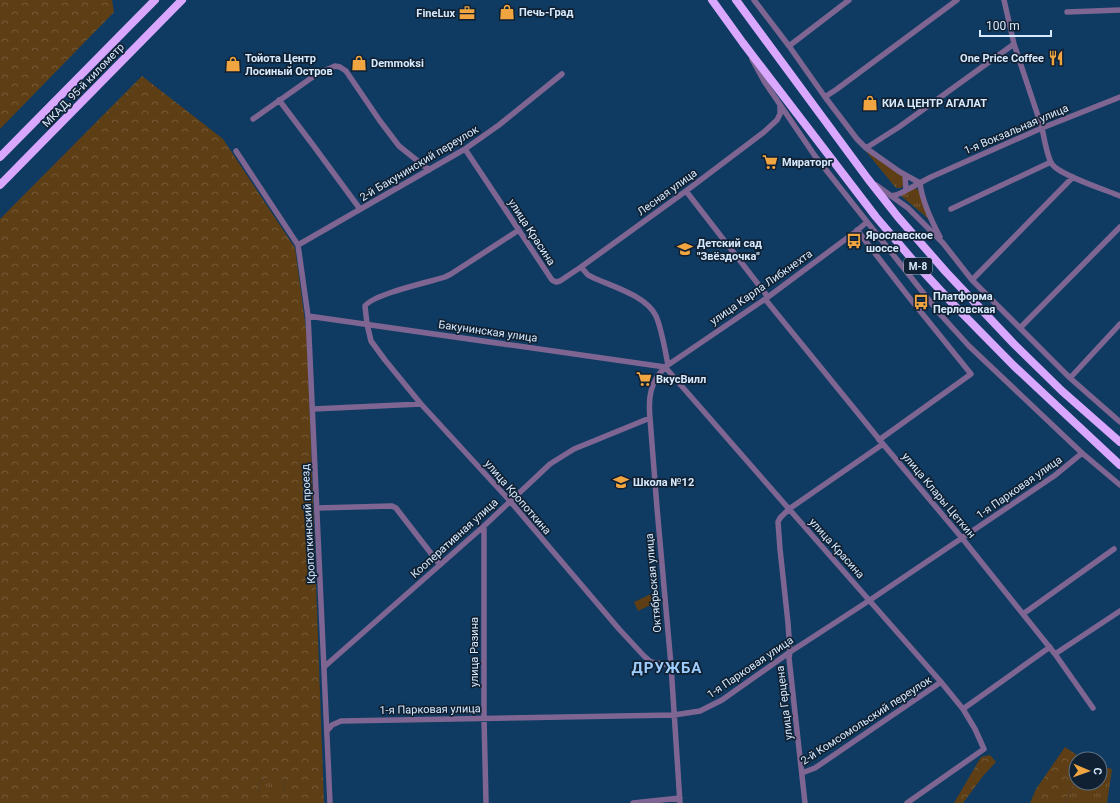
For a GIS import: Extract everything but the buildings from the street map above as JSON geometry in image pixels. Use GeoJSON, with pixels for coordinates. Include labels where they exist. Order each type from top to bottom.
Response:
{"type":"FeatureCollection","features":[{"type":"Feature","properties":{"kind":"highway","name":"МКАД, 95-й километр"},"geometry":{"type":"LineString","coordinates":[[0,186],[182,0]]}},
{"type":"Feature","properties":{"kind":"highway","name":"М-8"},"geometry":{"type":"LineString","coordinates":[[712,0],[743,43],[871,210],[917,265],[1009,361],[1120,465]]}},
{"type":"Feature","properties":{"kind":"highway","name":"М-8"},"geometry":{"type":"LineString","coordinates":[[736,0],[868,179],[898,217],[951,277],[1014,344],[1062,391],[1120,442]]}},
{"type":"Feature","properties":{"kind":"highway","name":"МКАД, 95-й километр"},"geometry":{"type":"LineString","coordinates":[[0,157],[153,1]]}},
{"type":"Feature","properties":{"kind":"street"},"geometry":{"type":"LineString","coordinates":[[754,0],[857,139],[866,148],[905,175],[920,183],[933,224],[943,243]]}},
{"type":"Feature","properties":{"kind":"street"},"geometry":{"type":"LineString","coordinates":[[789,46],[849,0]]}},
{"type":"Feature","properties":{"kind":"street"},"geometry":{"type":"LineString","coordinates":[[825,96],[956,0]]}},
{"type":"Feature","properties":{"kind":"street"},"geometry":{"type":"LineString","coordinates":[[1004,0],[1014,44],[1042,128],[1051,162],[1055,168],[1073,177],[1120,196]]}},
{"type":"Feature","properties":{"kind":"street"},"geometry":{"type":"LineString","coordinates":[[1067,12],[1120,10]]}},
{"type":"Feature","properties":{"kind":"street"},"geometry":{"type":"LineString","coordinates":[[743,43],[764,81],[815,156],[940,314],[969,346],[1082,453],[1120,485]]}},
{"type":"Feature","properties":{"kind":"street"},"geometry":{"type":"LineString","coordinates":[[866,148],[899,127],[1014,44]]}},
{"type":"Feature","properties":{"kind":"street"},"geometry":{"type":"LineString","coordinates":[[253,119],[318,74],[335,66],[340,67],[346,71],[399,146],[429,170]]}},
{"type":"Feature","properties":{"kind":"street","name":"2-й Бакунинский переулок"},"geometry":{"type":"LineString","coordinates":[[298,245],[465,149],[499,125],[562,74]]}},
{"type":"Feature","properties":{"kind":"street","name":"1-я Вокзальная улица"},"geometry":{"type":"LineString","coordinates":[[891,196],[1042,128],[1120,97]]}},
{"type":"Feature","properties":{"kind":"street"},"geometry":{"type":"LineString","coordinates":[[279,100],[360,210]]}},
{"type":"Feature","properties":{"kind":"street"},"geometry":{"type":"LineString","coordinates":[[776,120],[781,110],[780,105]]}},
{"type":"Feature","properties":{"kind":"street"},"geometry":{"type":"LineString","coordinates":[[776,120],[790,120]]}},
{"type":"Feature","properties":{"kind":"street","name":"Лесная улица"},"geometry":{"type":"LineString","coordinates":[[581,267],[686,191],[764,132],[776,120]]}},
{"type":"Feature","properties":{"kind":"street","name":"улица Красина"},"geometry":{"type":"LineString","coordinates":[[465,149],[549,276],[554,281],[560,281],[581,267],[588,275],[639,299],[648,305],[655,315],[659,326],[666,366],[963,709],[975,729],[984,749],[907,803]]}},
{"type":"Feature","properties":{"kind":"street"},"geometry":{"type":"LineString","coordinates":[[236,151],[298,245]]}},
{"type":"Feature","properties":{"kind":"street"},"geometry":{"type":"LineString","coordinates":[[951,209],[1051,162]]}},
{"type":"Feature","properties":{"kind":"street"},"geometry":{"type":"LineString","coordinates":[[905,175],[906,190]]}},
{"type":"Feature","properties":{"kind":"street"},"geometry":{"type":"LineString","coordinates":[[972,280],[1073,177]]}},
{"type":"Feature","properties":{"kind":"street"},"geometry":{"type":"LineString","coordinates":[[868,179],[908,208],[943,243],[972,280],[1070,378],[1119,419]]}},
{"type":"Feature","properties":{"kind":"street","name":"улица Клары Цеткин"},"geometry":{"type":"LineString","coordinates":[[686,191],[766,298],[881,442],[962,538],[1050,647],[1092,708]]}},
{"type":"Feature","properties":{"kind":"street","name":"улица Карла Либкнехта"},"geometry":{"type":"LineString","coordinates":[[666,366],[766,298],[867,222]]}},
{"type":"Feature","properties":{"kind":"street"},"geometry":{"type":"LineString","coordinates":[[1020,328],[1120,227]]}},
{"type":"Feature","properties":{"kind":"street","name":"улица Кропоткина"},"geometry":{"type":"LineString","coordinates":[[519,230],[445,277],[389,293],[368,302],[365,306],[367,324],[372,341],[421,404],[510,501],[619,629],[651,662],[671,665]]}},
{"type":"Feature","properties":{"kind":"street"},"geometry":{"type":"LineString","coordinates":[[789,509],[971,374],[857,230]]}},
{"type":"Feature","properties":{"kind":"street","name":"Кропоткинский проезд"},"geometry":{"type":"LineString","coordinates":[[298,245],[308,316],[330,803]]}},
{"type":"Feature","properties":{"kind":"street","name":"Бакунинская улица"},"geometry":{"type":"LineString","coordinates":[[308,316],[666,366]]}},
{"type":"Feature","properties":{"kind":"street"},"geometry":{"type":"LineString","coordinates":[[1070,378],[1120,324]]}},
{"type":"Feature","properties":{"kind":"street","name":"Октябрьская улица"},"geometry":{"type":"LineString","coordinates":[[666,366],[658,374],[652,387],[649,406],[656,508],[671,665],[680,801]]}},
{"type":"Feature","properties":{"kind":"street"},"geometry":{"type":"LineString","coordinates":[[313,409],[421,404]]}},
{"type":"Feature","properties":{"kind":"street","name":"Кооперативная улица"},"geometry":{"type":"LineString","coordinates":[[324,667],[484,526],[550,464],[574,449],[650,418]]}},
{"type":"Feature","properties":{"kind":"street","name":"1-я Парковая улица"},"geometry":{"type":"LineString","coordinates":[[327,731],[332,725],[341,721],[674,716],[692,713],[722,700],[790,652],[1054,476],[1082,453]]}},
{"type":"Feature","properties":{"kind":"street"},"geometry":{"type":"LineString","coordinates":[[317,508],[392,506],[396,508],[440,565]]}},
{"type":"Feature","properties":{"kind":"street","name":"улица Герцена"},"geometry":{"type":"LineString","coordinates":[[789,509],[780,518],[778,527],[790,652],[789,658],[805,803]]}},
{"type":"Feature","properties":{"kind":"street","name":"улица Разина"},"geometry":{"type":"LineString","coordinates":[[484,526],[484,718],[486,803]]}},
{"type":"Feature","properties":{"kind":"street"},"geometry":{"type":"LineString","coordinates":[[1023,614],[1114,549]]}},
{"type":"Feature","properties":{"kind":"street"},"geometry":{"type":"LineString","coordinates":[[1055,654],[1120,611]]}},
{"type":"Feature","properties":{"kind":"street"},"geometry":{"type":"LineString","coordinates":[[963,709],[1050,647]]}},
{"type":"Feature","properties":{"kind":"street","name":"2-й Комсомольский переулок"},"geometry":{"type":"LineString","coordinates":[[802,774],[815,768],[941,682]]}},
{"type":"Feature","properties":{"kind":"street"},"geometry":{"type":"LineString","coordinates":[[633,803],[680,801]]}},
{"type":"Feature","properties":{"kind":"green space"},"geometry":{"type":"Polygon","coordinates":[[[0,0],[112,0],[114,12],[0,129],[0,0]]]}},
{"type":"Feature","properties":{"kind":"green space"},"geometry":{"type":"Polygon","coordinates":[[[142,76],[223,139],[295,248],[307,336],[324,803],[0,803],[0,219],[142,76]],[[265,778],[259,782],[258,787],[260,792],[284,792],[284,781],[280,778],[265,778]]]}},
{"type":"Feature","properties":{"kind":"green space"},"geometry":{"type":"Polygon","coordinates":[[[864,149],[903,176],[904,184],[901,188],[896,188],[864,149]]]}},
{"type":"Feature","properties":{"kind":"green space"},"geometry":{"type":"Polygon","coordinates":[[[914,188],[919,190],[930,221],[900,195],[914,188]]]}},
{"type":"Feature","properties":{"kind":"green space"},"geometry":{"type":"Polygon","coordinates":[[[651,594],[655,603],[638,611],[634,602],[651,594]]]}},
{"type":"Feature","properties":{"kind":"green space"},"geometry":{"type":"Polygon","coordinates":[[[1065,747],[1071,751],[1068,751],[1068,791],[1071,791],[1064,803],[1030,803],[1036,789],[1065,747]]]}},
{"type":"Feature","properties":{"kind":"green space"},"geometry":{"type":"Polygon","coordinates":[[[990,755],[996,762],[983,776],[963,803],[954,803],[981,757],[990,755]]]}},
{"type":"Feature","properties":{"kind":"green space"},"geometry":{"type":"Polygon","coordinates":[[[1108,768],[1112,769],[1107,803],[1064,803],[1071,791],[1108,791],[1108,768]]]}},
{"type":"Feature","properties":{"kind":"green space"},"geometry":{"type":"Polygon","coordinates":[[[265,778],[280,778],[284,781],[284,792],[260,792],[258,787],[259,782],[265,778]]]}},
{"type":"Feature","properties":{"kind":"place","name":"Печь-Град"},"geometry":{"type":"Point","coordinates":[507,12]}},
{"type":"Feature","properties":{"kind":"place","name":"FineLux"},"geometry":{"type":"Point","coordinates":[467,13]}},
{"type":"Feature","properties":{"kind":"place","name":"One Price Coffee"},"geometry":{"type":"Point","coordinates":[1056,58]}},
{"type":"Feature","properties":{"kind":"place","name":"Demmoksi"},"geometry":{"type":"Point","coordinates":[359,63]}},
{"type":"Feature","properties":{"kind":"place","name":"Тойота Центр Лосиный Остров"},"geometry":{"type":"Point","coordinates":[233,64]}},
{"type":"Feature","properties":{"kind":"place","name":"КИА ЦЕНТР АГАЛАТ"},"geometry":{"type":"Point","coordinates":[870,103]}},
{"type":"Feature","properties":{"kind":"place","name":"Мираторг"},"geometry":{"type":"Point","coordinates":[770,162]}},
{"type":"Feature","properties":{"kind":"place","name":"Ярославское шоссе"},"geometry":{"type":"Point","coordinates":[854,241]}},
{"type":"Feature","properties":{"kind":"place","name":"Детский сад \"Звёздочка\""},"geometry":{"type":"Point","coordinates":[685,249]}},
{"type":"Feature","properties":{"kind":"place","name":"Платформа Перловская"},"geometry":{"type":"Point","coordinates":[921,302]}},
{"type":"Feature","properties":{"kind":"place","name":"ВкусВилл"},"geometry":{"type":"Point","coordinates":[644,379]}},
{"type":"Feature","properties":{"kind":"place","name":"Школа №12"},"geometry":{"type":"Point","coordinates":[621,482]}},
{"type":"Feature","properties":{"kind":"district","name":"ДРУЖБА"},"geometry":{"type":"Point","coordinates":[667,668]}}]}
